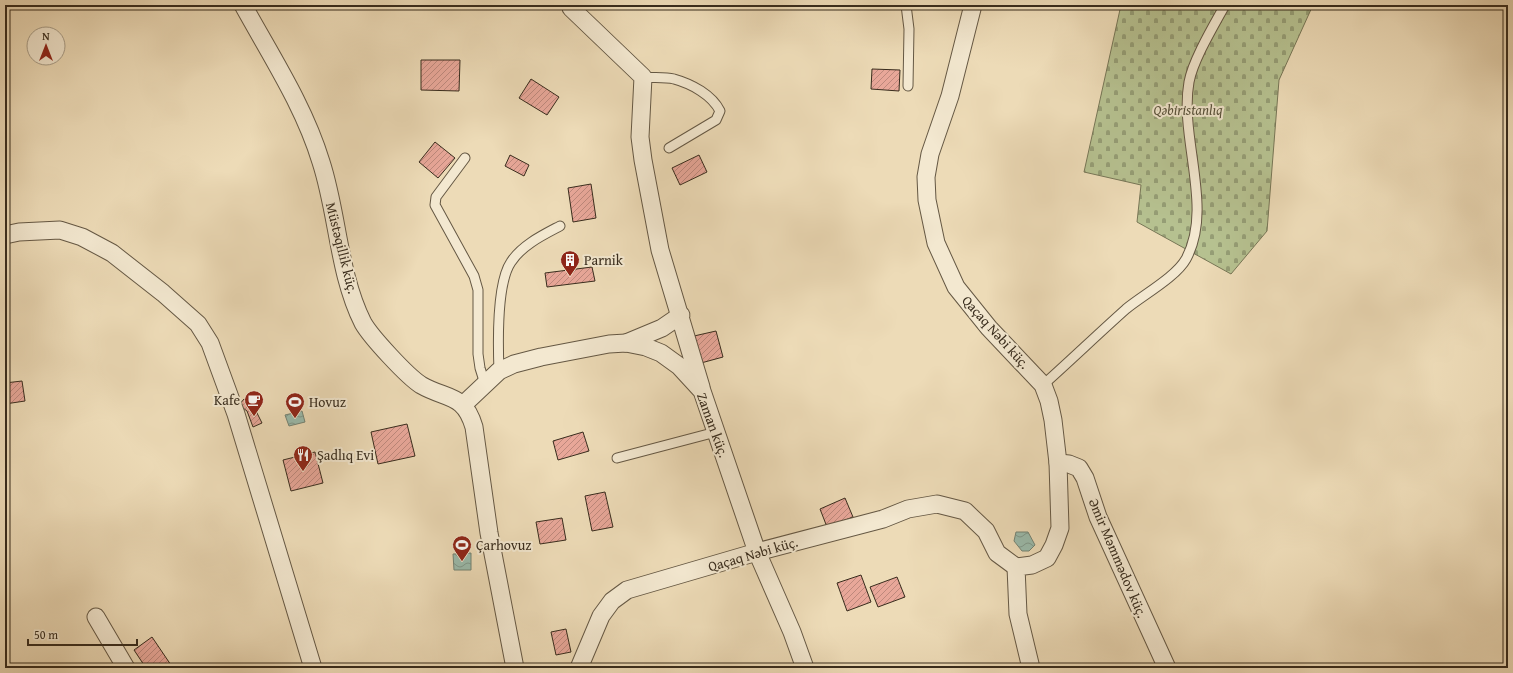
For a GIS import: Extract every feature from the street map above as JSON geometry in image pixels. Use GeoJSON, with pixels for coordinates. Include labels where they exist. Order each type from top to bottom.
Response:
{"type":"FeatureCollection","features":[{"type":"Feature","properties":{"kind":"street","name":"Müstəqillik küç."},"geometry":{"type":"LineString","coordinates":[[243,5],[307,121],[322,163],[348,281],[364,323],[408,376],[421,385],[464,404]]}},
{"type":"Feature","properties":{"kind":"street","name":"Qaçaq Nəbi küç."},"geometry":{"type":"LineString","coordinates":[[579,668],[601,616],[612,601],[627,590],[757,552],[883,519],[908,509],[937,504],[966,511],[986,531],[997,553],[1016,567],[1032,565],[1047,558],[1054,545],[1060,528],[1058,463],[1054,420],[1043,385],[989,328],[956,287],[936,243],[927,200],[926,177],[930,154],[946,111],[973,5]]}},
{"type":"Feature","properties":{"kind":"street"},"geometry":{"type":"LineString","coordinates":[[571,8],[643,77],[640,137],[643,160],[660,250],[681,315],[702,391]]}},
{"type":"Feature","properties":{"kind":"street"},"geometry":{"type":"LineString","coordinates":[[5,234],[60,230],[82,237],[112,253],[163,293],[198,324],[210,343],[236,414],[313,668]]}},
{"type":"Feature","properties":{"kind":"street"},"geometry":{"type":"LineString","coordinates":[[626,343],[662,328],[681,315]]}},
{"type":"Feature","properties":{"kind":"street","name":"Zaman küç."},"geometry":{"type":"LineString","coordinates":[[464,404],[499,371],[514,364],[541,357],[609,344],[626,343],[646,347],[661,353],[679,366],[702,391],[757,552],[792,632],[805,668]]}},
{"type":"Feature","properties":{"kind":"street"},"geometry":{"type":"LineString","coordinates":[[464,404],[470,414],[474,427],[489,534],[515,668]]}},
{"type":"Feature","properties":{"kind":"street","name":"Əmir Məmmədov küç."},"geometry":{"type":"LineString","coordinates":[[1058,463],[1069,464],[1079,468],[1085,478],[1098,517],[1167,668]]}},
{"type":"Feature","properties":{"kind":"street"},"geometry":{"type":"LineString","coordinates":[[1016,567],[1018,614],[1031,668]]}},
{"type":"Feature","properties":{"kind":"street"},"geometry":{"type":"LineString","coordinates":[[96,617],[126,668]]}},
{"type":"Feature","properties":{"kind":"lane"},"geometry":{"type":"LineString","coordinates":[[906,5],[909,29],[908,86]]}},
{"type":"Feature","properties":{"kind":"lane"},"geometry":{"type":"LineString","coordinates":[[1043,385],[1126,310],[1175,273],[1186,259],[1193,240],[1197,213],[1196,191],[1188,136],[1187,118],[1189,81],[1204,44],[1225,5]]}},
{"type":"Feature","properties":{"kind":"lane"},"geometry":{"type":"LineString","coordinates":[[643,77],[674,79],[692,87],[715,101],[720,111],[716,120],[669,148]]}},
{"type":"Feature","properties":{"kind":"lane"},"geometry":{"type":"LineString","coordinates":[[465,158],[436,197],[435,205],[474,276],[478,290],[478,354],[485,384]]}},
{"type":"Feature","properties":{"kind":"lane"},"geometry":{"type":"LineString","coordinates":[[499,371],[499,324],[504,281],[510,263],[521,250],[560,226]]}},
{"type":"Feature","properties":{"kind":"lane"},"geometry":{"type":"LineString","coordinates":[[617,458],[716,432]]}},
{"type":"Feature","properties":{"kind":"green space","name":"Qəbiristanlıq"},"geometry":{"type":"Polygon","coordinates":[[[1121,5],[1313,5],[1279,80],[1267,231],[1231,274],[1137,222],[1141,185],[1084,172],[1121,5]]]}},
{"type":"Feature","properties":{"kind":"water","name":"Hovuz"},"geometry":{"type":"Polygon","coordinates":[[[302,411],[305,422],[289,426],[285,415],[302,411]]]}},
{"type":"Feature","properties":{"kind":"water"},"geometry":{"type":"Polygon","coordinates":[[[1016,532],[1028,532],[1035,545],[1029,551],[1022,551],[1014,541],[1016,532]]]}},
{"type":"Feature","properties":{"kind":"water","name":"Çarhovuz"},"geometry":{"type":"Polygon","coordinates":[[[471,553],[471,570],[454,570],[453,554],[471,553]]]}},
{"type":"Feature","properties":{"kind":"building"},"geometry":{"type":"Polygon","coordinates":[[[421,60],[460,60],[459,91],[421,90],[421,60]]]}},
{"type":"Feature","properties":{"kind":"building"},"geometry":{"type":"Polygon","coordinates":[[[872,69],[900,70],[899,91],[871,89],[872,69]]]}},
{"type":"Feature","properties":{"kind":"building"},"geometry":{"type":"Polygon","coordinates":[[[531,79],[559,97],[547,115],[519,98],[531,79]]]}},
{"type":"Feature","properties":{"kind":"building"},"geometry":{"type":"Polygon","coordinates":[[[435,142],[455,158],[438,178],[419,162],[435,142]]]}},
{"type":"Feature","properties":{"kind":"building"},"geometry":{"type":"Polygon","coordinates":[[[510,155],[529,165],[524,176],[505,166],[510,155]]]}},
{"type":"Feature","properties":{"kind":"building"},"geometry":{"type":"Polygon","coordinates":[[[699,155],[707,172],[680,185],[672,168],[699,155]]]}},
{"type":"Feature","properties":{"kind":"building"},"geometry":{"type":"Polygon","coordinates":[[[591,184],[596,218],[573,222],[568,188],[591,184]]]}},
{"type":"Feature","properties":{"kind":"building","name":"Parnik"},"geometry":{"type":"Polygon","coordinates":[[[592,267],[595,281],[547,287],[545,273],[592,267]]]}},
{"type":"Feature","properties":{"kind":"building"},"geometry":{"type":"Polygon","coordinates":[[[716,331],[723,357],[701,363],[694,336],[716,331]]]}},
{"type":"Feature","properties":{"kind":"building"},"geometry":{"type":"Polygon","coordinates":[[[22,381],[25,401],[5,404],[5,383],[22,381]]]}},
{"type":"Feature","properties":{"kind":"building","name":"Kafe"},"geometry":{"type":"Polygon","coordinates":[[[244,399],[254,407],[262,423],[253,427],[247,411],[239,405],[244,399]]]}},
{"type":"Feature","properties":{"kind":"building"},"geometry":{"type":"Polygon","coordinates":[[[407,424],[415,456],[378,464],[371,432],[407,424]]]}},
{"type":"Feature","properties":{"kind":"building"},"geometry":{"type":"Polygon","coordinates":[[[583,432],[589,451],[558,460],[553,441],[583,432]]]}},
{"type":"Feature","properties":{"kind":"building","name":"Şadlıq Evi"},"geometry":{"type":"Polygon","coordinates":[[[315,452],[323,483],[291,491],[283,460],[315,452]]]}},
{"type":"Feature","properties":{"kind":"building"},"geometry":{"type":"Polygon","coordinates":[[[605,492],[613,527],[592,531],[585,496],[605,492]]]}},
{"type":"Feature","properties":{"kind":"building"},"geometry":{"type":"Polygon","coordinates":[[[845,498],[853,517],[827,527],[820,509],[845,498]]]}},
{"type":"Feature","properties":{"kind":"building"},"geometry":{"type":"Polygon","coordinates":[[[562,518],[566,540],[540,544],[536,522],[562,518]]]}},
{"type":"Feature","properties":{"kind":"building"},"geometry":{"type":"Polygon","coordinates":[[[861,575],[871,602],[847,611],[837,583],[861,575]]]}},
{"type":"Feature","properties":{"kind":"building"},"geometry":{"type":"Polygon","coordinates":[[[897,577],[905,597],[878,607],[870,587],[897,577]]]}},
{"type":"Feature","properties":{"kind":"building"},"geometry":{"type":"Polygon","coordinates":[[[566,629],[571,652],[556,655],[551,632],[566,629]]]}},
{"type":"Feature","properties":{"kind":"building"},"geometry":{"type":"Polygon","coordinates":[[[152,637],[173,668],[146,668],[134,650],[152,637]]]}},
{"type":"Feature","properties":{"kind":"place","name":"Parnik"},"geometry":{"type":"Point","coordinates":[570,277]}},
{"type":"Feature","properties":{"kind":"place","name":"Kafe"},"geometry":{"type":"Point","coordinates":[254,417]}},
{"type":"Feature","properties":{"kind":"place","name":"Hovuz"},"geometry":{"type":"Point","coordinates":[295,419]}},
{"type":"Feature","properties":{"kind":"place","name":"Şadlıq Evi"},"geometry":{"type":"Point","coordinates":[303,472]}},
{"type":"Feature","properties":{"kind":"place","name":"Çarhovuz"},"geometry":{"type":"Point","coordinates":[462,562]}}]}
